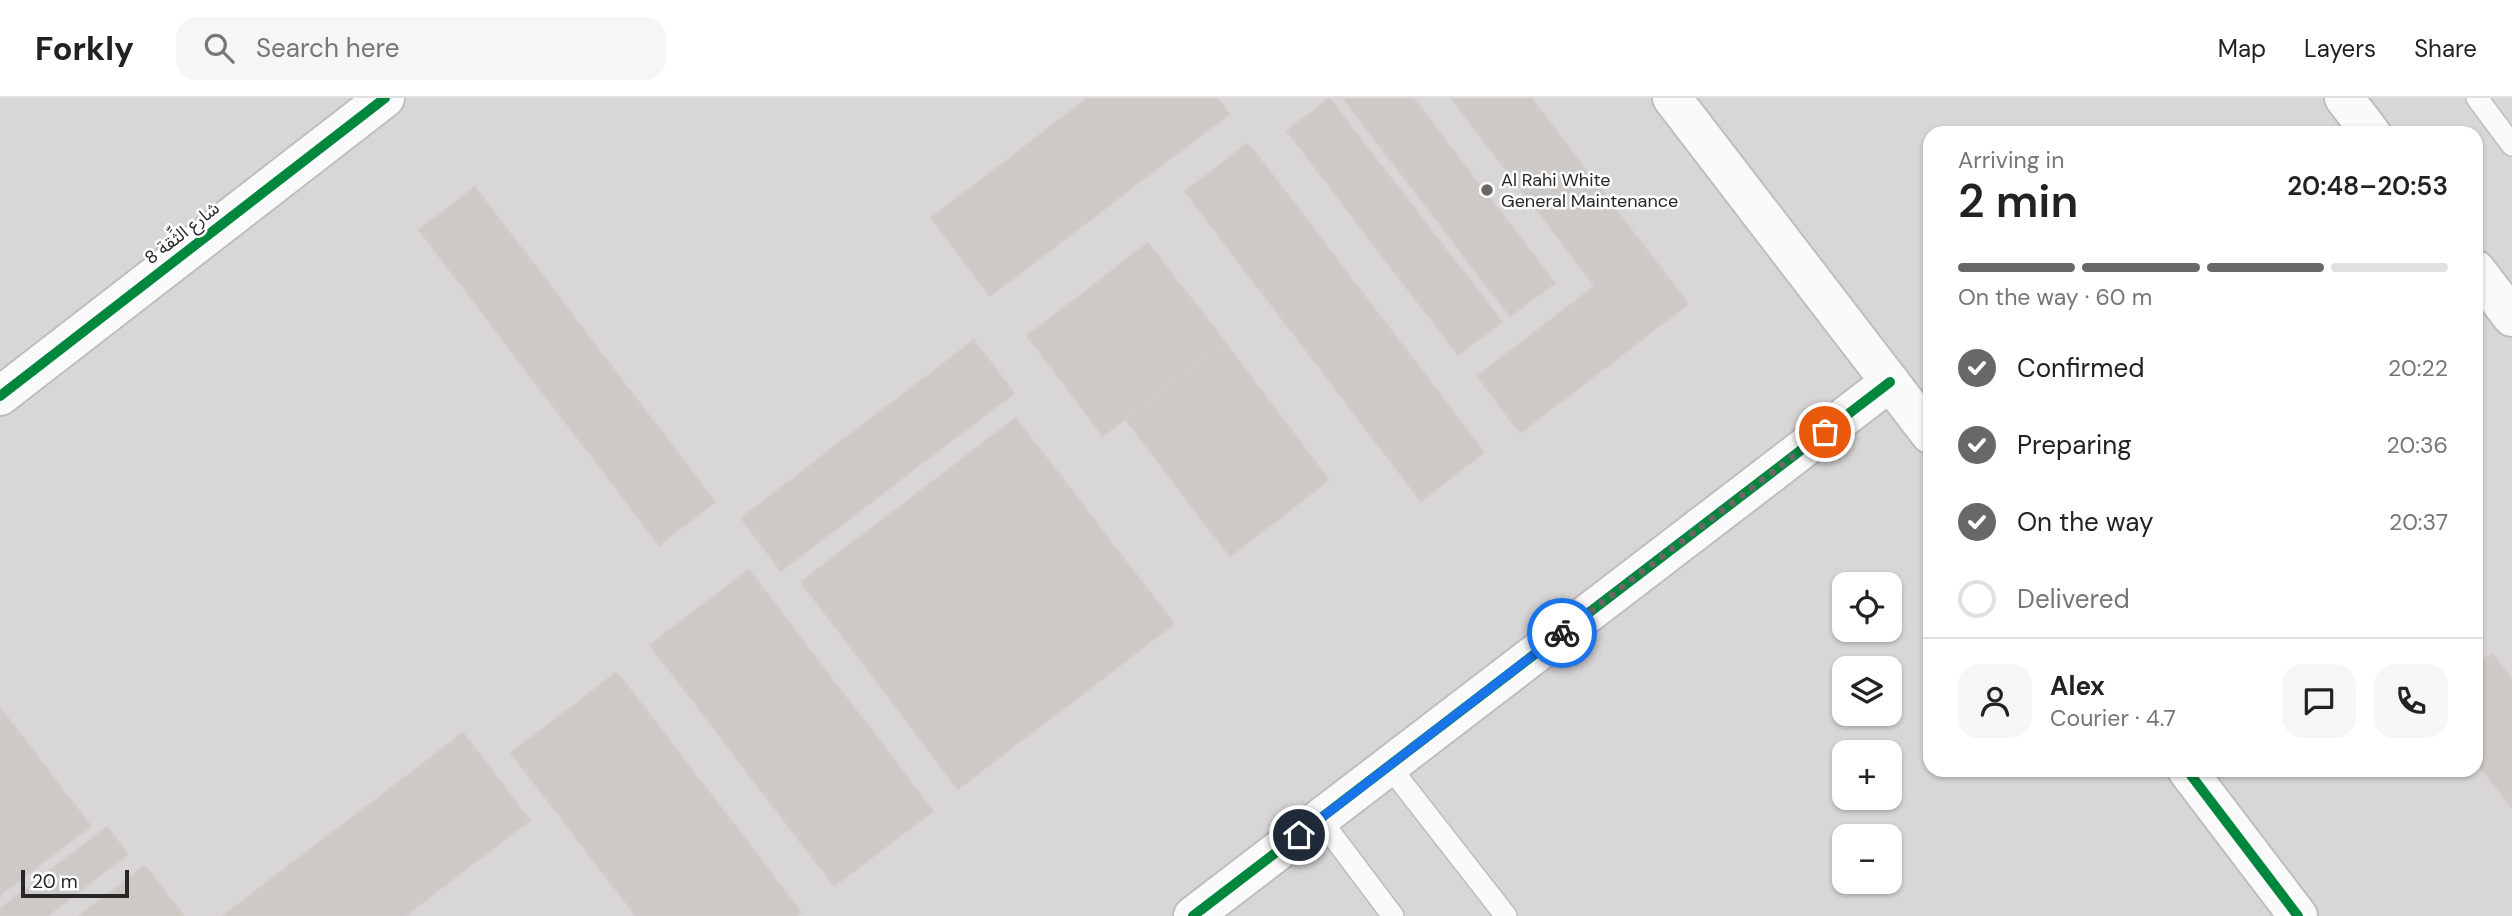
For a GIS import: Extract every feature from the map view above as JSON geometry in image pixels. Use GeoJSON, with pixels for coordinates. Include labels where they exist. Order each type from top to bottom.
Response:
{"type":"FeatureCollection","features":[{"type":"Feature","properties":{"kind":"street","name":"شارع الثِّقة 8"},"geometry":{"type":"LineString","coordinates":[[0,396],[385,98]]}},
{"type":"Feature","properties":{"kind":"street"},"geometry":{"type":"LineString","coordinates":[[1672,98],[1923,425]]}},
{"type":"Feature","properties":{"kind":"street"},"geometry":{"type":"LineString","coordinates":[[2344,98],[2366,126]]}},
{"type":"Feature","properties":{"kind":"street"},"geometry":{"type":"LineString","coordinates":[[2483,278],[2509,306]]}},
{"type":"Feature","properties":{"kind":"street"},"geometry":{"type":"LineString","coordinates":[[1193,916],[1890,382]]}},
{"type":"Feature","properties":{"kind":"street"},"geometry":{"type":"LineString","coordinates":[[2192,777],[2298,916]]}},
{"type":"Feature","properties":{"kind":"lane"},"geometry":{"type":"LineString","coordinates":[[2477,98],[2512,145]]}},
{"type":"Feature","properties":{"kind":"lane"},"geometry":{"type":"LineString","coordinates":[[1389,766],[1506,916]]}},
{"type":"Feature","properties":{"kind":"lane"},"geometry":{"type":"LineString","coordinates":[[1320,819],[1393,916]]}},
{"type":"Feature","properties":{"kind":"shaded area"},"geometry":{"type":"Polygon","coordinates":[[[0,98],[2512,98],[2512,916],[0,916],[0,98]]]}},
{"type":"Feature","properties":{"kind":"building"},"geometry":{"type":"Polygon","coordinates":[[[1088,98],[1217,98],[1229,114],[990,296],[931,218],[1088,98]]]}},
{"type":"Feature","properties":{"kind":"building"},"geometry":{"type":"Polygon","coordinates":[[[1329,98],[1502,322],[1458,355],[1287,131],[1329,98]]]}},
{"type":"Feature","properties":{"kind":"building"},"geometry":{"type":"Polygon","coordinates":[[[1343,98],[1413,98],[1555,283],[1510,316],[1343,98]]]}},
{"type":"Feature","properties":{"kind":"building"},"geometry":{"type":"Polygon","coordinates":[[[1451,98],[1531,98],[1688,304],[1520,433],[1477,376],[1595,286],[1451,98]]]}},
{"type":"Feature","properties":{"kind":"building"},"geometry":{"type":"Polygon","coordinates":[[[1248,143],[1484,452],[1421,501],[1185,192],[1248,143]]]}},
{"type":"Feature","properties":{"kind":"building"},"geometry":{"type":"Polygon","coordinates":[[[475,187],[715,502],[659,545],[419,230],[475,187]]]}},
{"type":"Feature","properties":{"kind":"building"},"geometry":{"type":"Polygon","coordinates":[[[1148,243],[1225,342],[1103,436],[1027,336],[1148,243]]]}},
{"type":"Feature","properties":{"kind":"building"},"geometry":{"type":"Polygon","coordinates":[[[974,340],[1014,393],[781,571],[741,518],[974,340]]]}},
{"type":"Feature","properties":{"kind":"building"},"geometry":{"type":"Polygon","coordinates":[[[1225,342],[1329,480],[1230,556],[1125,419],[1225,342]]]}},
{"type":"Feature","properties":{"kind":"building"},"geometry":{"type":"Polygon","coordinates":[[[1016,418],[1174,624],[958,789],[801,582],[1016,418]]]}},
{"type":"Feature","properties":{"kind":"building"},"geometry":{"type":"Polygon","coordinates":[[[749,570],[933,811],[834,886],[650,645],[749,570]]]}},
{"type":"Feature","properties":{"kind":"building"},"geometry":{"type":"Polygon","coordinates":[[[2492,654],[2512,680],[2512,808],[2483,771],[2483,661],[2492,654]]]}},
{"type":"Feature","properties":{"kind":"building"},"geometry":{"type":"Polygon","coordinates":[[[617,672],[801,912],[795,916],[636,916],[511,753],[617,672]]]}},
{"type":"Feature","properties":{"kind":"building"},"geometry":{"type":"Polygon","coordinates":[[[0,708],[91,826],[0,895],[0,708]]]}},
{"type":"Feature","properties":{"kind":"building"},"geometry":{"type":"Polygon","coordinates":[[[463,733],[530,820],[405,916],[223,916],[463,733]]]}},
{"type":"Feature","properties":{"kind":"building"},"geometry":{"type":"Polygon","coordinates":[[[107,827],[128,854],[47,916],[0,916],[0,909],[107,827]]]}},
{"type":"Feature","properties":{"kind":"building"},"geometry":{"type":"Polygon","coordinates":[[[145,866],[184,916],[79,916],[145,866]]]}},
{"type":"Feature","properties":{"kind":"cycle path"},"geometry":{"type":"LineString","coordinates":[[0,396],[385,98]]}},
{"type":"Feature","properties":{"kind":"cycle path"},"geometry":{"type":"LineString","coordinates":[[1193,916],[1890,382]]}},
{"type":"Feature","properties":{"kind":"cycle path"},"geometry":{"type":"LineString","coordinates":[[2192,777],[2298,916]]}},
{"type":"Feature","properties":{"kind":"way so far"},"geometry":{"type":"LineString","coordinates":[[1562,633],[1825,432]]}},
{"type":"Feature","properties":{"kind":"place","name":"Al Rahi White General Maintenance"},"geometry":{"type":"Point","coordinates":[1487,190]}},
{"type":"Feature","properties":{"kind":"route"},"geometry":{"type":"LineString","coordinates":[[1299,835],[1562,633]]}}]}
